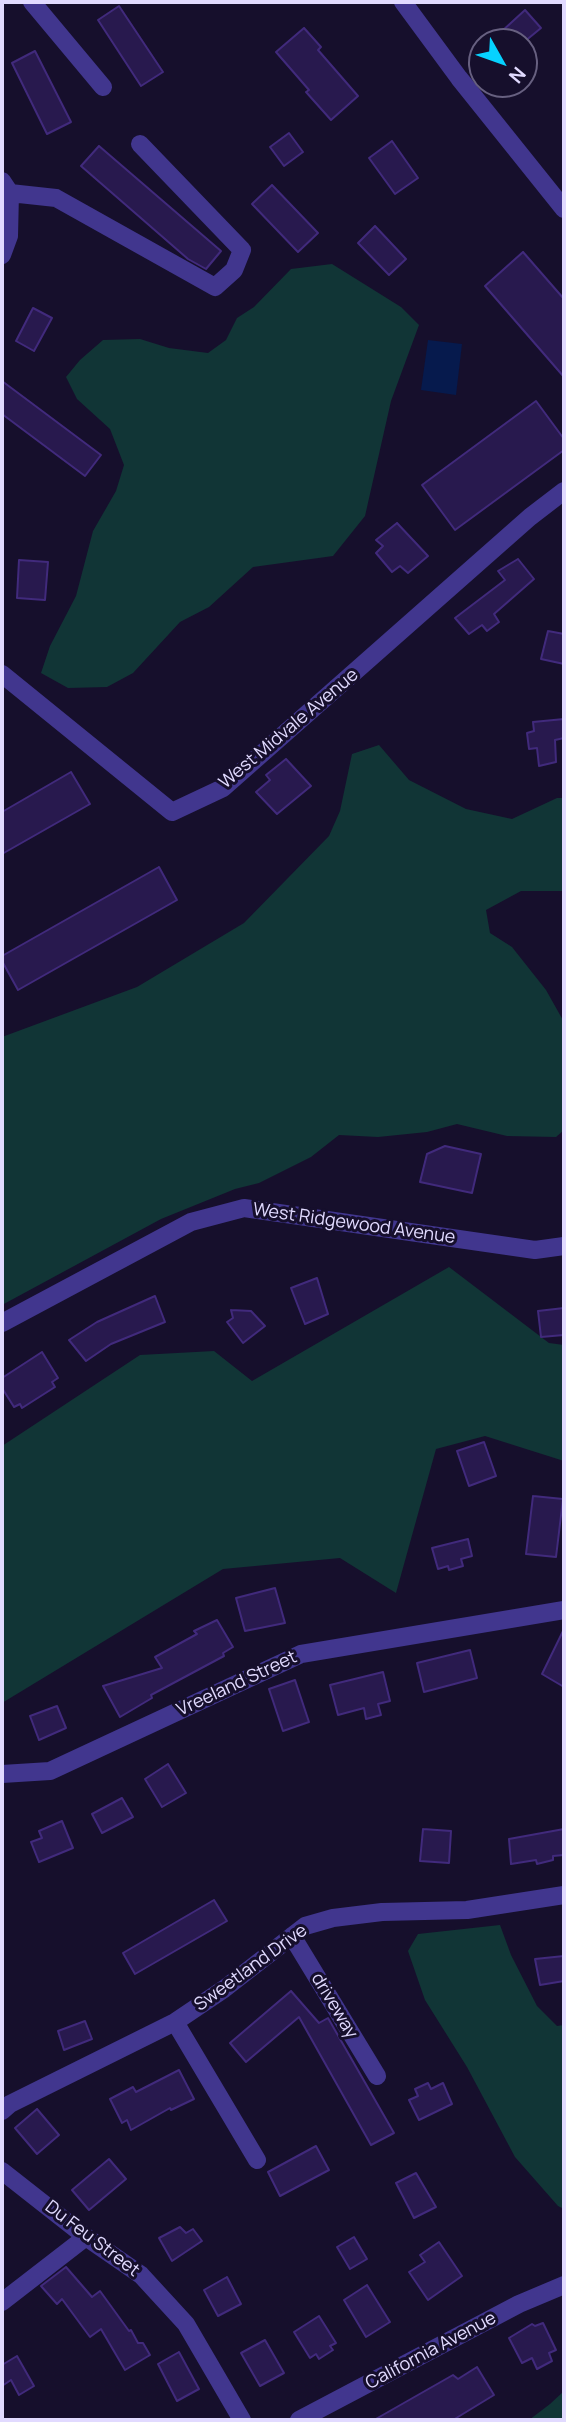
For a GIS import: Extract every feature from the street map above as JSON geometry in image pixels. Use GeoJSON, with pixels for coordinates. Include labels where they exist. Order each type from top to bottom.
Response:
{"type":"FeatureCollection","features":[{"type":"Feature","properties":{"kind":"street"},"geometry":{"type":"LineString","coordinates":[[32,2],[103,87]]}},
{"type":"Feature","properties":{"kind":"street"},"geometry":{"type":"LineString","coordinates":[[403,2],[459,78],[564,208]]}},
{"type":"Feature","properties":{"kind":"street"},"geometry":{"type":"LineString","coordinates":[[2,255],[9,236],[6,187],[56,198],[215,287],[234,270],[242,250],[140,144]]}},
{"type":"Feature","properties":{"kind":"street","name":"West Midvale Avenue"},"geometry":{"type":"LineString","coordinates":[[2,674],[172,812],[223,788],[530,517],[564,491]]}},
{"type":"Feature","properties":{"kind":"street","name":"West Ridgewood Avenue"},"geometry":{"type":"LineString","coordinates":[[2,1324],[191,1222],[244,1208],[534,1250],[564,1246]]}},
{"type":"Feature","properties":{"kind":"street","name":"Vreeland Street"},"geometry":{"type":"LineString","coordinates":[[2,1774],[50,1770],[301,1654],[564,1610]]}},
{"type":"Feature","properties":{"kind":"street","name":"Sweetland Drive"},"geometry":{"type":"LineString","coordinates":[[2,2111],[10,2104],[174,2022],[224,1989],[305,1926],[333,1918],[382,1912],[467,1910],[564,1895]]}},
{"type":"Feature","properties":{"kind":"street","name":"driveway"},"geometry":{"type":"LineString","coordinates":[[292,1936],[377,2076]]}},
{"type":"Feature","properties":{"kind":"street"},"geometry":{"type":"LineString","coordinates":[[174,2022],[257,2160]]}},
{"type":"Feature","properties":{"kind":"street","name":"Du Feu Street"},"geometry":{"type":"LineString","coordinates":[[2,2171],[86,2237],[141,2274],[186,2324],[242,2420]]}},
{"type":"Feature","properties":{"kind":"street"},"geometry":{"type":"LineString","coordinates":[[2,2302],[86,2237]]}},
{"type":"Feature","properties":{"kind":"street","name":"California Avenue"},"geometry":{"type":"LineString","coordinates":[[299,2420],[519,2304],[564,2285]]}},
{"type":"Feature","properties":{"kind":"green space"},"geometry":{"type":"Polygon","coordinates":[[[332,264],[401,307],[419,325],[391,401],[365,516],[333,556],[253,567],[209,607],[180,622],[133,673],[107,687],[68,688],[41,673],[50,646],[76,596],[93,531],[116,491],[124,465],[110,429],[77,399],[66,377],[80,360],[103,340],[140,339],[169,348],[208,353],[226,340],[237,318],[254,307],[291,269],[332,264]]]}},
{"type":"Feature","properties":{"kind":"green space"},"geometry":{"type":"Polygon","coordinates":[[[379,745],[409,780],[466,809],[512,819],[557,798],[564,798],[564,891],[521,891],[486,910],[490,933],[512,947],[546,990],[564,1022],[564,1130],[556,1137],[507,1136],[457,1124],[427,1132],[378,1137],[339,1135],[311,1157],[259,1183],[235,1189],[161,1219],[2,1305],[2,1037],[137,987],[244,923],[329,836],[340,811],[352,754],[379,745]]]}},
{"type":"Feature","properties":{"kind":"green space"},"geometry":{"type":"Polygon","coordinates":[[[449,1267],[549,1343],[564,1345],[564,1461],[485,1436],[436,1449],[396,1593],[340,1558],[223,1569],[2,1703],[2,1446],[140,1355],[214,1351],[252,1381],[449,1267]]]}},
{"type":"Feature","properties":{"kind":"green space"},"geometry":{"type":"Polygon","coordinates":[[[500,1925],[511,1955],[537,2006],[557,2026],[564,2025],[564,2209],[558,2206],[515,2157],[467,2067],[425,2000],[408,1951],[418,1934],[500,1925]]]}},
{"type":"Feature","properties":{"kind":"green space"},"geometry":{"type":"Polygon","coordinates":[[[564,2391],[564,2420],[529,2420],[550,2404],[564,2391]]]}},
{"type":"Feature","properties":{"kind":"water"},"geometry":{"type":"Polygon","coordinates":[[[428,340],[462,344],[456,395],[421,390],[428,340]]]}},
{"type":"Feature","properties":{"kind":"building"},"geometry":{"type":"Polygon","coordinates":[[[119,6],[163,72],[141,86],[98,20],[119,6]]]}},
{"type":"Feature","properties":{"kind":"building"},"geometry":{"type":"Polygon","coordinates":[[[525,10],[541,28],[538,30],[538,28],[505,28],[525,10]]]}},
{"type":"Feature","properties":{"kind":"building"},"geometry":{"type":"Polygon","coordinates":[[[304,28],[321,47],[318,50],[358,96],[331,120],[276,52],[304,28]]]}},
{"type":"Feature","properties":{"kind":"building"},"geometry":{"type":"Polygon","coordinates":[[[35,51],[71,122],[47,134],[12,63],[35,51]]]}},
{"type":"Feature","properties":{"kind":"building"},"geometry":{"type":"Polygon","coordinates":[[[289,133],[303,152],[284,166],[270,147],[289,133]]]}},
{"type":"Feature","properties":{"kind":"building"},"geometry":{"type":"Polygon","coordinates":[[[392,141],[418,178],[395,194],[369,158],[392,141]]]}},
{"type":"Feature","properties":{"kind":"building"},"geometry":{"type":"Polygon","coordinates":[[[99,146],[221,251],[206,269],[188,259],[81,166],[99,146]]]}},
{"type":"Feature","properties":{"kind":"building"},"geometry":{"type":"Polygon","coordinates":[[[272,185],[318,233],[298,252],[252,204],[272,185]]]}},
{"type":"Feature","properties":{"kind":"building"},"geometry":{"type":"Polygon","coordinates":[[[375,226],[406,259],[389,275],[358,243],[375,226]]]}},
{"type":"Feature","properties":{"kind":"building"},"geometry":{"type":"Polygon","coordinates":[[[523,252],[564,299],[564,377],[485,286],[523,252]]]}},
{"type":"Feature","properties":{"kind":"building"},"geometry":{"type":"Polygon","coordinates":[[[33,308],[52,318],[34,351],[16,341],[33,308]]]}},
{"type":"Feature","properties":{"kind":"building"},"geometry":{"type":"Polygon","coordinates":[[[2,381],[101,455],[85,476],[2,414],[2,381]]]}},
{"type":"Feature","properties":{"kind":"building"},"geometry":{"type":"Polygon","coordinates":[[[536,401],[564,439],[564,450],[455,530],[422,485],[536,401]]]}},
{"type":"Feature","properties":{"kind":"building"},"geometry":{"type":"Polygon","coordinates":[[[397,523],[428,556],[408,573],[400,566],[392,572],[376,553],[383,546],[376,540],[397,523]]]}},
{"type":"Feature","properties":{"kind":"building"},"geometry":{"type":"Polygon","coordinates":[[[518,559],[534,579],[494,614],[499,622],[487,631],[482,625],[469,634],[455,618],[505,580],[498,571],[518,559]]]}},
{"type":"Feature","properties":{"kind":"building"},"geometry":{"type":"Polygon","coordinates":[[[19,560],[48,562],[45,600],[17,598],[19,560]]]}},
{"type":"Feature","properties":{"kind":"building"},"geometry":{"type":"Polygon","coordinates":[[[548,631],[564,634],[564,664],[541,659],[548,631]]]}},
{"type":"Feature","properties":{"kind":"building"},"geometry":{"type":"Polygon","coordinates":[[[564,719],[564,738],[555,740],[556,762],[539,766],[537,748],[529,749],[527,733],[534,731],[533,722],[564,719]]]}},
{"type":"Feature","properties":{"kind":"building"},"geometry":{"type":"Polygon","coordinates":[[[286,759],[311,786],[277,814],[256,792],[270,780],[266,775],[286,759]]]}},
{"type":"Feature","properties":{"kind":"building"},"geometry":{"type":"Polygon","coordinates":[[[71,772],[90,804],[2,854],[2,812],[71,772]]]}},
{"type":"Feature","properties":{"kind":"building"},"geometry":{"type":"Polygon","coordinates":[[[159,867],[177,900],[18,990],[2,961],[2,956],[159,867]]]}},
{"type":"Feature","properties":{"kind":"building"},"geometry":{"type":"Polygon","coordinates":[[[445,1146],[481,1154],[472,1193],[420,1182],[427,1154],[445,1146]]]}},
{"type":"Feature","properties":{"kind":"building"},"geometry":{"type":"Polygon","coordinates":[[[317,1278],[328,1314],[305,1324],[291,1288],[317,1278]]]}},
{"type":"Feature","properties":{"kind":"building"},"geometry":{"type":"Polygon","coordinates":[[[155,1296],[165,1322],[111,1344],[86,1361],[69,1340],[97,1322],[155,1296]]]}},
{"type":"Feature","properties":{"kind":"building"},"geometry":{"type":"Polygon","coordinates":[[[564,1308],[564,1335],[541,1337],[538,1311],[564,1308]]]}},
{"type":"Feature","properties":{"kind":"building"},"geometry":{"type":"Polygon","coordinates":[[[231,1310],[251,1311],[265,1326],[243,1343],[227,1322],[233,1318],[231,1310]]]}},
{"type":"Feature","properties":{"kind":"building"},"geometry":{"type":"Polygon","coordinates":[[[42,1352],[58,1378],[52,1382],[55,1387],[22,1408],[20,1404],[14,1407],[2,1388],[2,1378],[42,1352]]]}},
{"type":"Feature","properties":{"kind":"building"},"geometry":{"type":"Polygon","coordinates":[[[484,1442],[496,1476],[469,1486],[457,1451],[484,1442]]]}},
{"type":"Feature","properties":{"kind":"building"},"geometry":{"type":"Polygon","coordinates":[[[533,1496],[563,1499],[556,1557],[526,1554],[533,1496]]]}},
{"type":"Feature","properties":{"kind":"building"},"geometry":{"type":"Polygon","coordinates":[[[468,1539],[472,1556],[461,1559],[463,1566],[449,1570],[448,1566],[438,1569],[432,1548],[468,1539]]]}},
{"type":"Feature","properties":{"kind":"building"},"geometry":{"type":"Polygon","coordinates":[[[275,1588],[285,1623],[245,1631],[236,1598],[275,1588]]]}},
{"type":"Feature","properties":{"kind":"building"},"geometry":{"type":"Polygon","coordinates":[[[217,1620],[233,1647],[223,1653],[224,1656],[151,1695],[152,1698],[120,1717],[103,1686],[162,1668],[155,1657],[197,1634],[194,1631],[217,1620]]]}},
{"type":"Feature","properties":{"kind":"building"},"geometry":{"type":"Polygon","coordinates":[[[564,1629],[564,1687],[542,1674],[564,1629]]]}},
{"type":"Feature","properties":{"kind":"building"},"geometry":{"type":"Polygon","coordinates":[[[470,1650],[477,1678],[424,1692],[417,1663],[470,1650]]]}},
{"type":"Feature","properties":{"kind":"building"},"geometry":{"type":"Polygon","coordinates":[[[383,1672],[390,1701],[378,1704],[381,1715],[366,1719],[364,1708],[338,1715],[330,1685],[383,1672]]]}},
{"type":"Feature","properties":{"kind":"building"},"geometry":{"type":"Polygon","coordinates":[[[295,1680],[309,1722],[283,1731],[269,1689],[295,1680]]]}},
{"type":"Feature","properties":{"kind":"building"},"geometry":{"type":"Polygon","coordinates":[[[57,1706],[66,1728],[39,1740],[30,1716],[57,1706]]]}},
{"type":"Feature","properties":{"kind":"building"},"geometry":{"type":"Polygon","coordinates":[[[168,1764],[186,1793],[162,1807],[145,1779],[168,1764]]]}},
{"type":"Feature","properties":{"kind":"building"},"geometry":{"type":"Polygon","coordinates":[[[122,1798],[133,1817],[102,1833],[92,1814],[122,1798]]]}},
{"type":"Feature","properties":{"kind":"building"},"geometry":{"type":"Polygon","coordinates":[[[62,1821],[73,1848],[39,1862],[31,1842],[42,1838],[39,1831],[62,1821]]]}},
{"type":"Feature","properties":{"kind":"building"},"geometry":{"type":"Polygon","coordinates":[[[423,1829],[451,1831],[449,1863],[420,1861],[423,1829]]]}},
{"type":"Feature","properties":{"kind":"building"},"geometry":{"type":"Polygon","coordinates":[[[564,1829],[564,1855],[553,1856],[553,1860],[537,1864],[536,1860],[511,1864],[509,1839],[564,1829]]]}},
{"type":"Feature","properties":{"kind":"building"},"geometry":{"type":"Polygon","coordinates":[[[214,1900],[227,1921],[135,1974],[123,1953],[214,1900]]]}},
{"type":"Feature","properties":{"kind":"building"},"geometry":{"type":"Polygon","coordinates":[[[564,1956],[564,1981],[540,1985],[535,1959],[564,1956]]]}},
{"type":"Feature","properties":{"kind":"building"},"geometry":{"type":"Polygon","coordinates":[[[291,1991],[319,2023],[328,2018],[394,2133],[371,2145],[299,2017],[246,2062],[230,2043],[291,1991]]]}},
{"type":"Feature","properties":{"kind":"building"},"geometry":{"type":"Polygon","coordinates":[[[85,2021],[92,2039],[64,2050],[58,2031],[85,2021]]]}},
{"type":"Feature","properties":{"kind":"building"},"geometry":{"type":"Polygon","coordinates":[[[179,2070],[194,2099],[171,2110],[170,2108],[131,2130],[127,2120],[122,2123],[110,2099],[133,2087],[136,2092],[179,2070]]]}},
{"type":"Feature","properties":{"kind":"building"},"geometry":{"type":"Polygon","coordinates":[[[428,2083],[431,2089],[443,2083],[452,2104],[419,2120],[409,2100],[418,2096],[415,2089],[428,2083]]]}},
{"type":"Feature","properties":{"kind":"building"},"geometry":{"type":"Polygon","coordinates":[[[37,2109],[59,2135],[37,2154],[15,2128],[37,2109]]]}},
{"type":"Feature","properties":{"kind":"building"},"geometry":{"type":"Polygon","coordinates":[[[316,2146],[329,2170],[280,2196],[268,2172],[316,2146]]]}},
{"type":"Feature","properties":{"kind":"building"},"geometry":{"type":"Polygon","coordinates":[[[109,2159],[126,2179],[89,2210],[72,2190],[109,2159]]]}},
{"type":"Feature","properties":{"kind":"building"},"geometry":{"type":"Polygon","coordinates":[[[416,2173],[436,2207],[414,2218],[396,2183],[416,2173]]]}},
{"type":"Feature","properties":{"kind":"building"},"geometry":{"type":"Polygon","coordinates":[[[180,2227],[186,2233],[193,2229],[202,2241],[172,2261],[159,2238],[180,2227]]]}},
{"type":"Feature","properties":{"kind":"building"},"geometry":{"type":"Polygon","coordinates":[[[354,2237],[367,2259],[350,2269],[337,2247],[354,2237]]]}},
{"type":"Feature","properties":{"kind":"building"},"geometry":{"type":"Polygon","coordinates":[[[439,2242],[462,2276],[428,2300],[409,2272],[425,2262],[420,2255],[439,2242]]]}},
{"type":"Feature","properties":{"kind":"building"},"geometry":{"type":"Polygon","coordinates":[[[66,2267],[92,2297],[100,2291],[150,2355],[125,2370],[101,2329],[90,2337],[62,2299],[57,2304],[41,2286],[66,2267]]]}},
{"type":"Feature","properties":{"kind":"building"},"geometry":{"type":"Polygon","coordinates":[[[227,2277],[241,2304],[218,2316],[204,2290],[227,2277]]]}},
{"type":"Feature","properties":{"kind":"building"},"geometry":{"type":"Polygon","coordinates":[[[367,2285],[390,2322],[366,2337],[344,2300],[367,2285]]]}},
{"type":"Feature","properties":{"kind":"building"},"geometry":{"type":"Polygon","coordinates":[[[319,2316],[336,2343],[330,2346],[333,2350],[319,2359],[316,2354],[310,2358],[294,2332],[319,2316]]]}},
{"type":"Feature","properties":{"kind":"building"},"geometry":{"type":"Polygon","coordinates":[[[543,2323],[556,2350],[549,2353],[552,2361],[537,2369],[532,2358],[522,2363],[509,2338],[532,2324],[535,2326],[543,2323]]]}},
{"type":"Feature","properties":{"kind":"building"},"geometry":{"type":"Polygon","coordinates":[[[265,2340],[284,2373],[260,2386],[241,2353],[265,2340]]]}},
{"type":"Feature","properties":{"kind":"building"},"geometry":{"type":"Polygon","coordinates":[[[179,2352],[199,2389],[177,2401],[158,2364],[179,2352]]]}},
{"type":"Feature","properties":{"kind":"building"},"geometry":{"type":"Polygon","coordinates":[[[17,2356],[34,2386],[19,2395],[11,2380],[2,2386],[2,2365],[17,2356]]]}},
{"type":"Feature","properties":{"kind":"building"},"geometry":{"type":"Polygon","coordinates":[[[477,2367],[494,2395],[453,2420],[374,2420],[453,2375],[458,2379],[477,2367]]]}}]}
